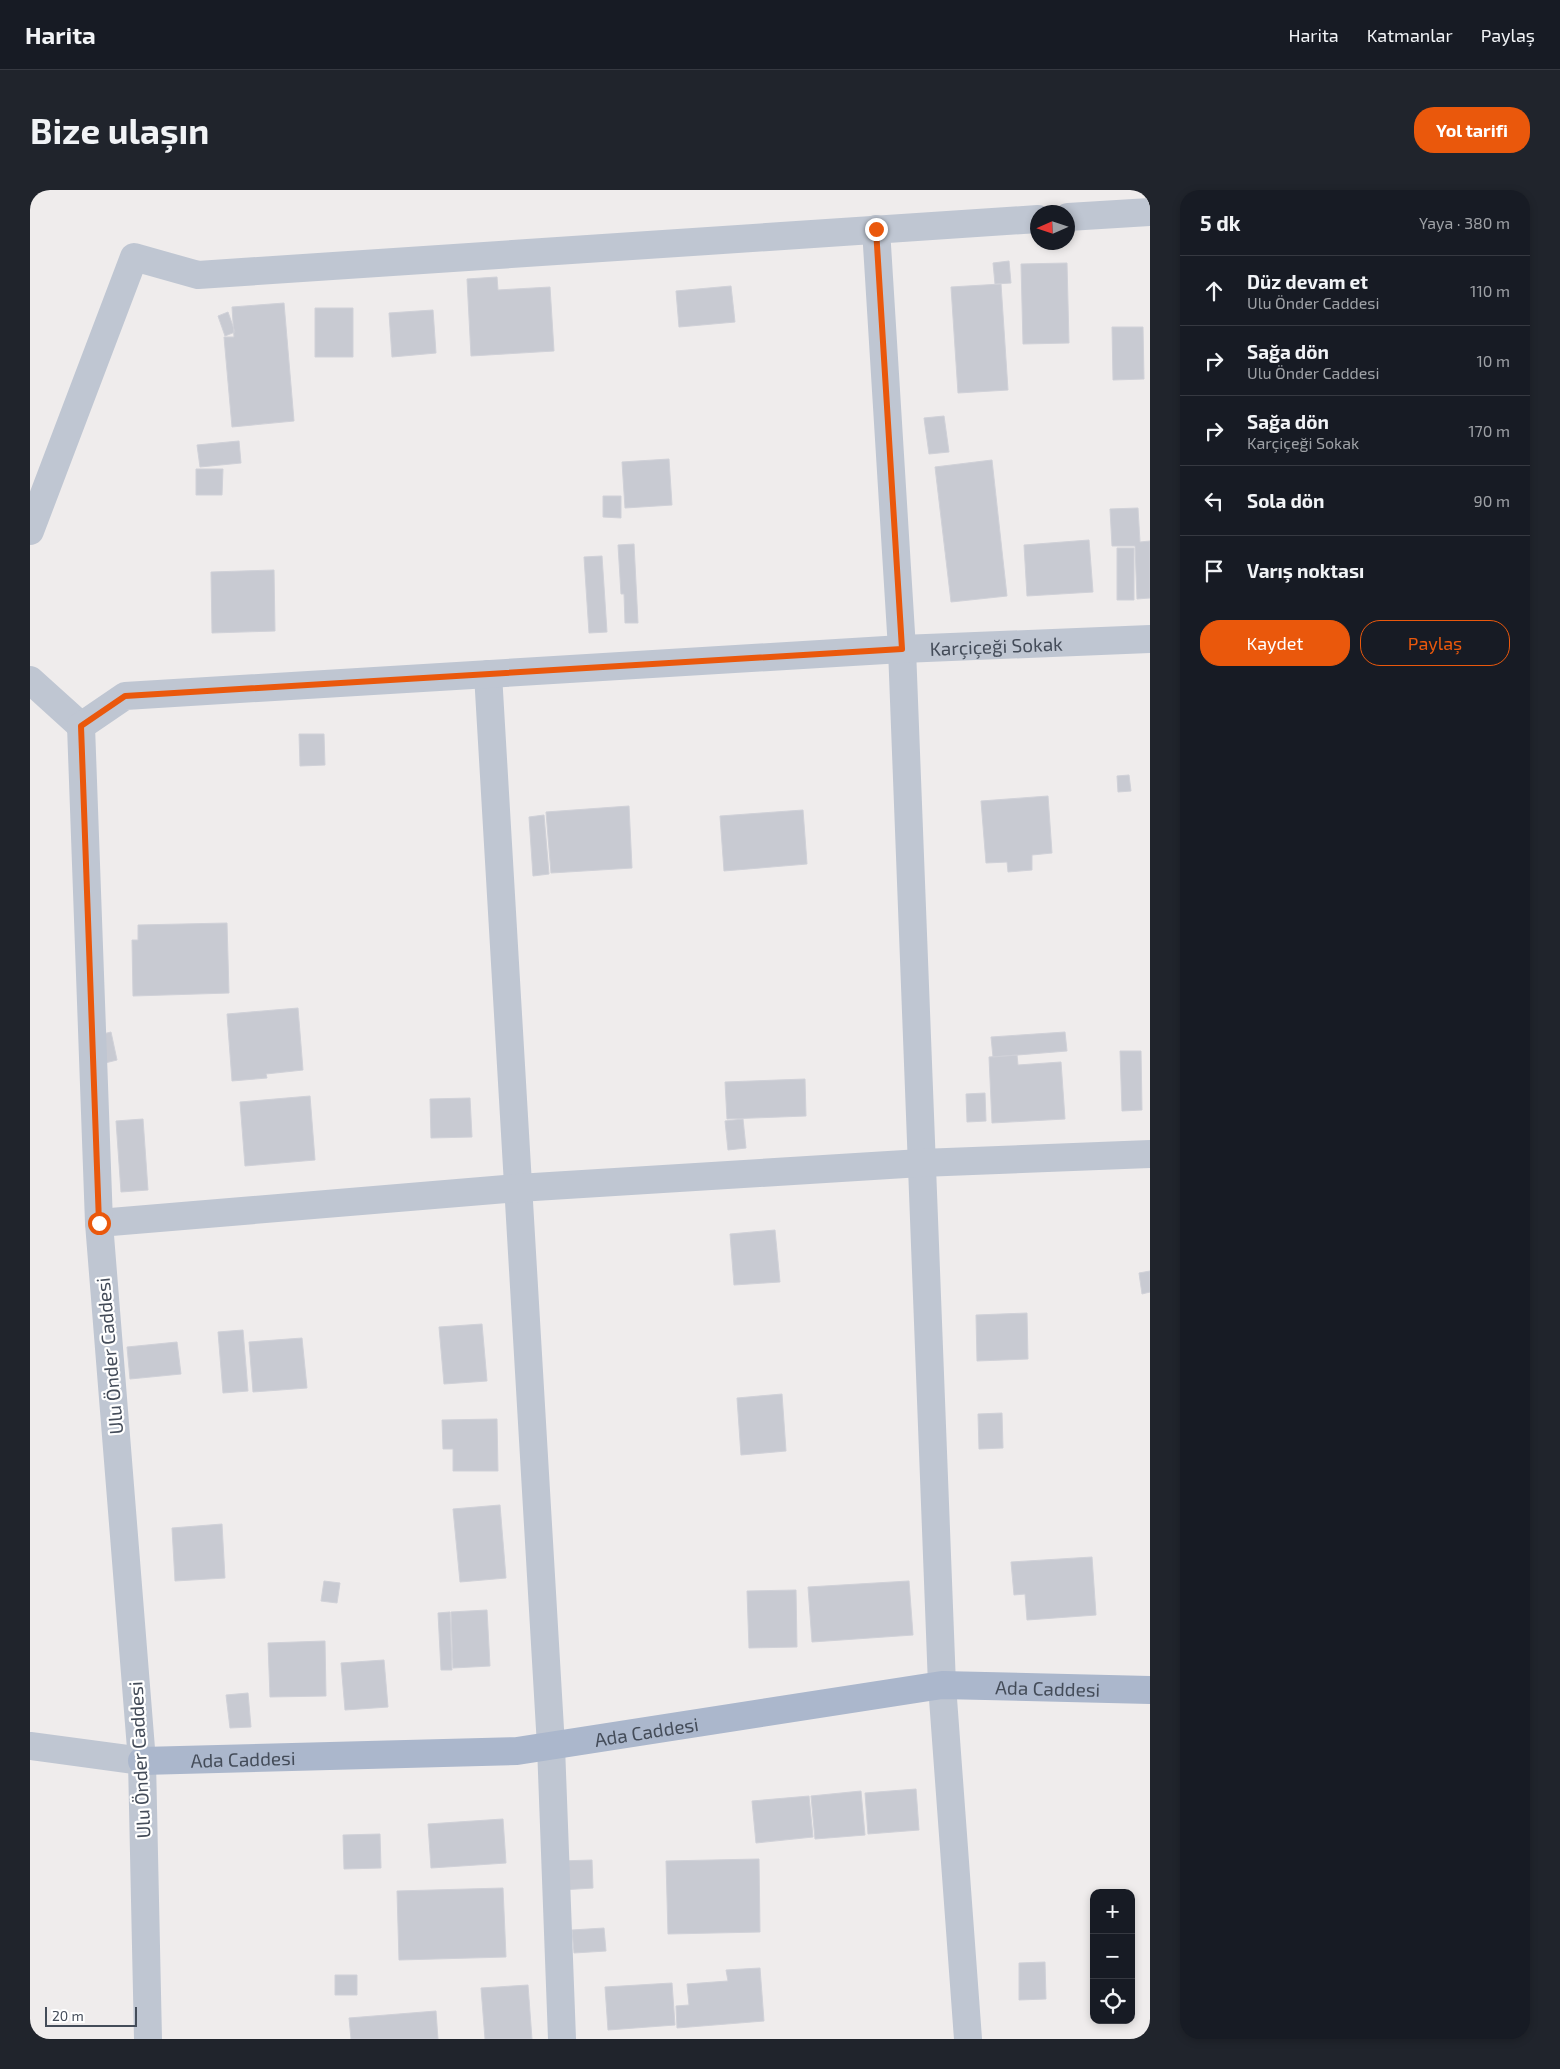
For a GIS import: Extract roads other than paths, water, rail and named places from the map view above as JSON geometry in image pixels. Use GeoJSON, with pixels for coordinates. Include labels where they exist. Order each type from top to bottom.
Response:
{"type":"FeatureCollection","features":[{"type":"Feature","properties":{"kind":"main road","name":"Ada Caddesi"},"geometry":{"type":"LineString","coordinates":[[142,1761],[517,1751],[942,1685],[1150,1690]]}},
{"type":"Feature","properties":{"kind":"street"},"geometry":{"type":"LineString","coordinates":[[1075,217],[1150,212]]}},
{"type":"Feature","properties":{"kind":"street"},"geometry":{"type":"LineString","coordinates":[[30,531],[134,258],[198,275],[1030,219]]}},
{"type":"Feature","properties":{"kind":"street"},"geometry":{"type":"LineString","coordinates":[[876,229],[902,649],[942,1685],[968,2039]]}},
{"type":"Feature","properties":{"kind":"street","name":"Karçiçeği Sokak"},"geometry":{"type":"LineString","coordinates":[[81,726],[125,696],[902,649],[1150,639]]}},
{"type":"Feature","properties":{"kind":"street"},"geometry":{"type":"LineString","coordinates":[[488,674],[551,1746],[562,2039]]}},
{"type":"Feature","properties":{"kind":"street"},"geometry":{"type":"LineString","coordinates":[[30,680],[81,726]]}},
{"type":"Feature","properties":{"kind":"street","name":"Ulu Önder Caddesi"},"geometry":{"type":"LineString","coordinates":[[81,726],[99,1223],[142,1761],[148,2039]]}},
{"type":"Feature","properties":{"kind":"street"},"geometry":{"type":"LineString","coordinates":[[99,1223],[518,1188],[921,1163],[1150,1154]]}},
{"type":"Feature","properties":{"kind":"street"},"geometry":{"type":"LineString","coordinates":[[30,1746],[142,1761]]}}]}
